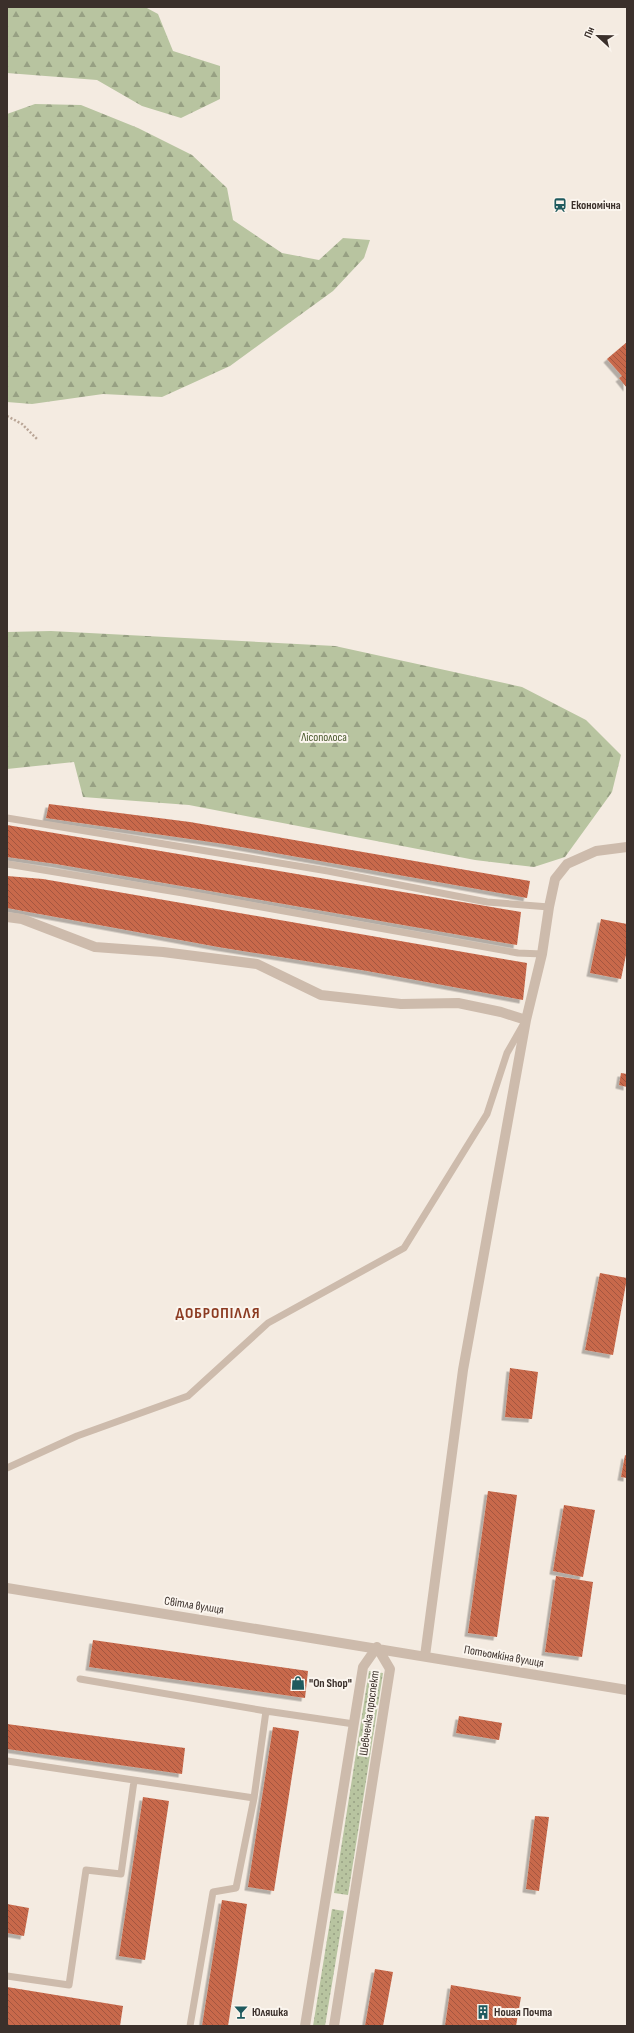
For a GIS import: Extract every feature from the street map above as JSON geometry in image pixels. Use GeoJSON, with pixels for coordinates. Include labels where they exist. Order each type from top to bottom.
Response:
{"type":"FeatureCollection","features":[{"type":"Feature","properties":{"kind":"street"},"geometry":{"type":"LineString","coordinates":[[425,1656],[463,1370],[526,1020],[542,954],[555,879],[566,864],[596,851],[627,847]]}},
{"type":"Feature","properties":{"kind":"street"},"geometry":{"type":"LineString","coordinates":[[7,917],[22,919],[95,947],[163,952],[257,964],[321,995],[401,1004],[458,1003],[501,1012],[526,1020]]}},
{"type":"Feature","properties":{"kind":"street","name":"Світла вулиця"},"geometry":{"type":"LineString","coordinates":[[7,1588],[377,1647]]}},
{"type":"Feature","properties":{"kind":"street","name":"Потьомкіна вулиця"},"geometry":{"type":"LineString","coordinates":[[377,1647],[627,1690]]}},
{"type":"Feature","properties":{"kind":"street","name":"Шевченка проспект"},"geometry":{"type":"LineString","coordinates":[[305,2026],[363,1667],[377,1647],[390,1669],[334,2026]]}},
{"type":"Feature","properties":{"kind":"lane"},"geometry":{"type":"LineString","coordinates":[[7,818],[328,871],[487,902],[549,907]]}},
{"type":"Feature","properties":{"kind":"lane"},"geometry":{"type":"LineString","coordinates":[[7,864],[183,893],[518,953],[542,954]]}},
{"type":"Feature","properties":{"kind":"lane"},"geometry":{"type":"LineString","coordinates":[[7,1468],[77,1436],[188,1396],[268,1323],[404,1248],[487,1114],[506,1053],[526,1020]]}},
{"type":"Feature","properties":{"kind":"lane"},"geometry":{"type":"LineString","coordinates":[[80,1679],[266,1711],[354,1724]]}},
{"type":"Feature","properties":{"kind":"lane"},"geometry":{"type":"LineString","coordinates":[[190,2026],[213,1892],[236,1888],[254,1798],[266,1711]]}},
{"type":"Feature","properties":{"kind":"lane"},"geometry":{"type":"LineString","coordinates":[[7,1761],[254,1798]]}},
{"type":"Feature","properties":{"kind":"lane"},"geometry":{"type":"LineString","coordinates":[[7,1976],[69,1985],[86,1870],[120,1874],[134,1781]]}},
{"type":"Feature","properties":{"kind":"path"},"geometry":{"type":"LineString","coordinates":[[7,416],[22,424],[38,440]]}},
{"type":"Feature","properties":{"kind":"green space"},"geometry":{"type":"Polygon","coordinates":[[[7,7],[145,7],[158,14],[173,51],[220,66],[220,99],[181,118],[142,106],[97,80],[7,73],[7,7]]]}},
{"type":"Feature","properties":{"kind":"green space"},"geometry":{"type":"Polygon","coordinates":[[[35,104],[81,105],[138,128],[192,155],[227,188],[233,220],[282,253],[319,260],[343,238],[370,240],[364,258],[333,291],[230,366],[162,397],[103,394],[32,404],[7,402],[7,114],[35,104]]]}},
{"type":"Feature","properties":{"kind":"green space","name":"Лісополоса"},"geometry":{"type":"Polygon","coordinates":[[[51,631],[335,646],[522,687],[586,720],[621,755],[612,792],[565,857],[534,867],[475,860],[189,805],[83,797],[74,762],[7,769],[7,632],[51,631]]]}},
{"type":"Feature","properties":{"kind":"green space"},"geometry":{"type":"Polygon","coordinates":[[[369,1671],[383,1673],[348,1895],[334,1893],[369,1671]]]}},
{"type":"Feature","properties":{"kind":"green space"},"geometry":{"type":"Polygon","coordinates":[[[332,1909],[344,1911],[325,2026],[313,2026],[332,1909]]]}},
{"type":"Feature","properties":{"kind":"building"},"geometry":{"type":"Polygon","coordinates":[[[627,342],[627,388],[619,378],[622,376],[607,359],[627,342]]]}},
{"type":"Feature","properties":{"kind":"building"},"geometry":{"type":"Polygon","coordinates":[[[49,804],[190,822],[530,881],[527,898],[224,844],[46,818],[49,804]]]}},
{"type":"Feature","properties":{"kind":"building"},"geometry":{"type":"Polygon","coordinates":[[[7,825],[521,912],[517,945],[56,864],[7,857],[7,825]]]}},
{"type":"Feature","properties":{"kind":"building"},"geometry":{"type":"Polygon","coordinates":[[[7,876],[43,879],[527,963],[523,1000],[367,971],[218,947],[7,908],[7,876]]]}},
{"type":"Feature","properties":{"kind":"building"},"geometry":{"type":"Polygon","coordinates":[[[601,919],[627,924],[627,950],[621,979],[590,973],[601,919]]]}},
{"type":"Feature","properties":{"kind":"building"},"geometry":{"type":"Polygon","coordinates":[[[621,1073],[627,1074],[627,1087],[619,1085],[621,1073]]]}},
{"type":"Feature","properties":{"kind":"building"},"geometry":{"type":"Polygon","coordinates":[[[600,1273],[627,1278],[613,1355],[585,1350],[600,1273]]]}},
{"type":"Feature","properties":{"kind":"building"},"geometry":{"type":"Polygon","coordinates":[[[510,1368],[538,1372],[532,1419],[505,1417],[510,1368]]]}},
{"type":"Feature","properties":{"kind":"building"},"geometry":{"type":"Polygon","coordinates":[[[625,1455],[627,1456],[627,1478],[621,1477],[625,1455]]]}},
{"type":"Feature","properties":{"kind":"building"},"geometry":{"type":"Polygon","coordinates":[[[488,1491],[517,1495],[497,1637],[468,1633],[488,1491]]]}},
{"type":"Feature","properties":{"kind":"building"},"geometry":{"type":"Polygon","coordinates":[[[564,1505],[595,1510],[583,1577],[553,1571],[564,1505]]]}},
{"type":"Feature","properties":{"kind":"building"},"geometry":{"type":"Polygon","coordinates":[[[556,1576],[593,1582],[582,1657],[545,1652],[556,1576]]]}},
{"type":"Feature","properties":{"kind":"building"},"geometry":{"type":"Polygon","coordinates":[[[93,1640],[308,1671],[305,1698],[89,1667],[93,1640]]]}},
{"type":"Feature","properties":{"kind":"building"},"geometry":{"type":"Polygon","coordinates":[[[459,1716],[502,1723],[499,1740],[456,1733],[459,1716]]]}},
{"type":"Feature","properties":{"kind":"building"},"geometry":{"type":"Polygon","coordinates":[[[7,1724],[185,1748],[182,1774],[7,1749],[7,1724]]]}},
{"type":"Feature","properties":{"kind":"building"},"geometry":{"type":"Polygon","coordinates":[[[273,1727],[299,1731],[274,1891],[248,1887],[273,1727]]]}},
{"type":"Feature","properties":{"kind":"building"},"geometry":{"type":"Polygon","coordinates":[[[143,1797],[169,1801],[145,1960],[119,1956],[143,1797]]]}},
{"type":"Feature","properties":{"kind":"building"},"geometry":{"type":"Polygon","coordinates":[[[535,1816],[549,1817],[539,1891],[526,1889],[535,1816]]]}},
{"type":"Feature","properties":{"kind":"building"},"geometry":{"type":"Polygon","coordinates":[[[222,1900],[247,1904],[228,2026],[202,2026],[222,1900]]]}},
{"type":"Feature","properties":{"kind":"building"},"geometry":{"type":"Polygon","coordinates":[[[7,1904],[29,1908],[24,1936],[7,1933],[7,1904]]]}},
{"type":"Feature","properties":{"kind":"building"},"geometry":{"type":"Polygon","coordinates":[[[375,1969],[393,1972],[383,2026],[365,2026],[375,1969]]]}},
{"type":"Feature","properties":{"kind":"building","name":"Ноиая Почта"},"geometry":{"type":"Polygon","coordinates":[[[451,1985],[521,1997],[516,2026],[445,2026],[451,1985]]]}},
{"type":"Feature","properties":{"kind":"building"},"geometry":{"type":"Polygon","coordinates":[[[7,1987],[123,2006],[120,2026],[7,2026],[7,1987]]]}},
{"type":"Feature","properties":{"kind":"place","name":"Економічна"},"geometry":{"type":"Point","coordinates":[560,205]}},
{"type":"Feature","properties":{"kind":"place","name":"\"On Shop\""},"geometry":{"type":"Point","coordinates":[298,1683]}},
{"type":"Feature","properties":{"kind":"place","name":"Юляшка"},"geometry":{"type":"Point","coordinates":[241,2012]}},
{"type":"Feature","properties":{"kind":"place","name":"Ноиая Почта"},"geometry":{"type":"Point","coordinates":[483,2012]}},
{"type":"Feature","properties":{"kind":"district","name":"ДОБРОПІЛЛЯ"},"geometry":{"type":"Point","coordinates":[218,1312]}}]}
